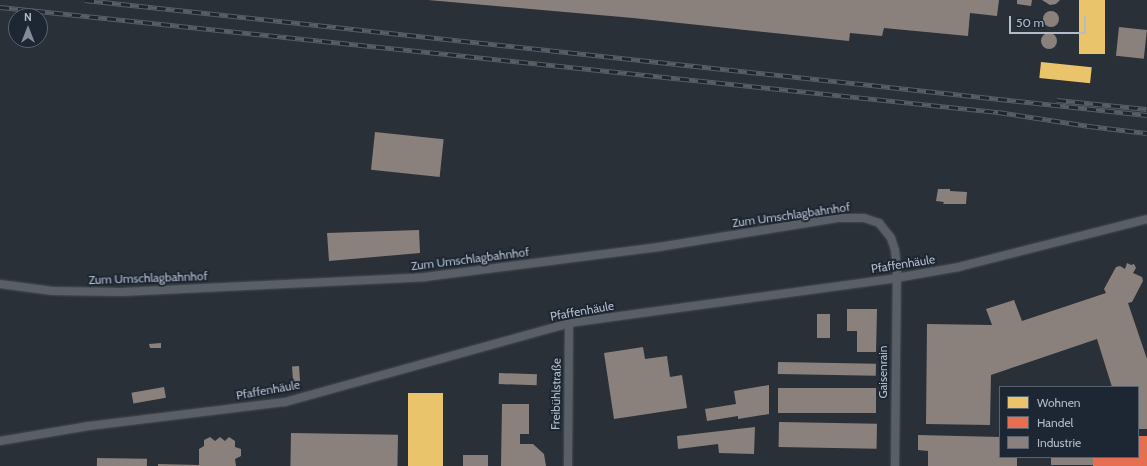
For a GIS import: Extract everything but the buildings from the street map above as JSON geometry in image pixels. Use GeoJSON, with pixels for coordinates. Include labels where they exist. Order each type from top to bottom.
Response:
{"type":"FeatureCollection","features":[{"type":"Feature","properties":{"kind":"street","name":"Zum Umschlagbahnhof"},"geometry":{"type":"LineString","coordinates":[[0,284],[53,291],[122,292],[425,277],[636,250],[838,218],[864,218],[879,223],[891,238],[895,250],[896,278]]}},
{"type":"Feature","properties":{"kind":"street","name":"Pfaffenhäule"},"geometry":{"type":"LineString","coordinates":[[0,441],[88,426],[285,402],[569,323],[896,278],[980,263],[1147,219]]}},
{"type":"Feature","properties":{"kind":"street","name":"Gaisenrain"},"geometry":{"type":"LineString","coordinates":[[895,466],[896,278]]}},
{"type":"Feature","properties":{"kind":"street","name":"Freibühlstraße"},"geometry":{"type":"LineString","coordinates":[[568,466],[569,323]]}},
{"type":"Feature","properties":{"kind":"railway"},"geometry":{"type":"LineString","coordinates":[[85,0],[1147,115]]}},
{"type":"Feature","properties":{"kind":"railway"},"geometry":{"type":"LineString","coordinates":[[0,7],[998,112],[1147,133]]}},
{"type":"Feature","properties":{"kind":"railway"},"geometry":{"type":"LineString","coordinates":[[1057,100],[1147,109]]}}]}
